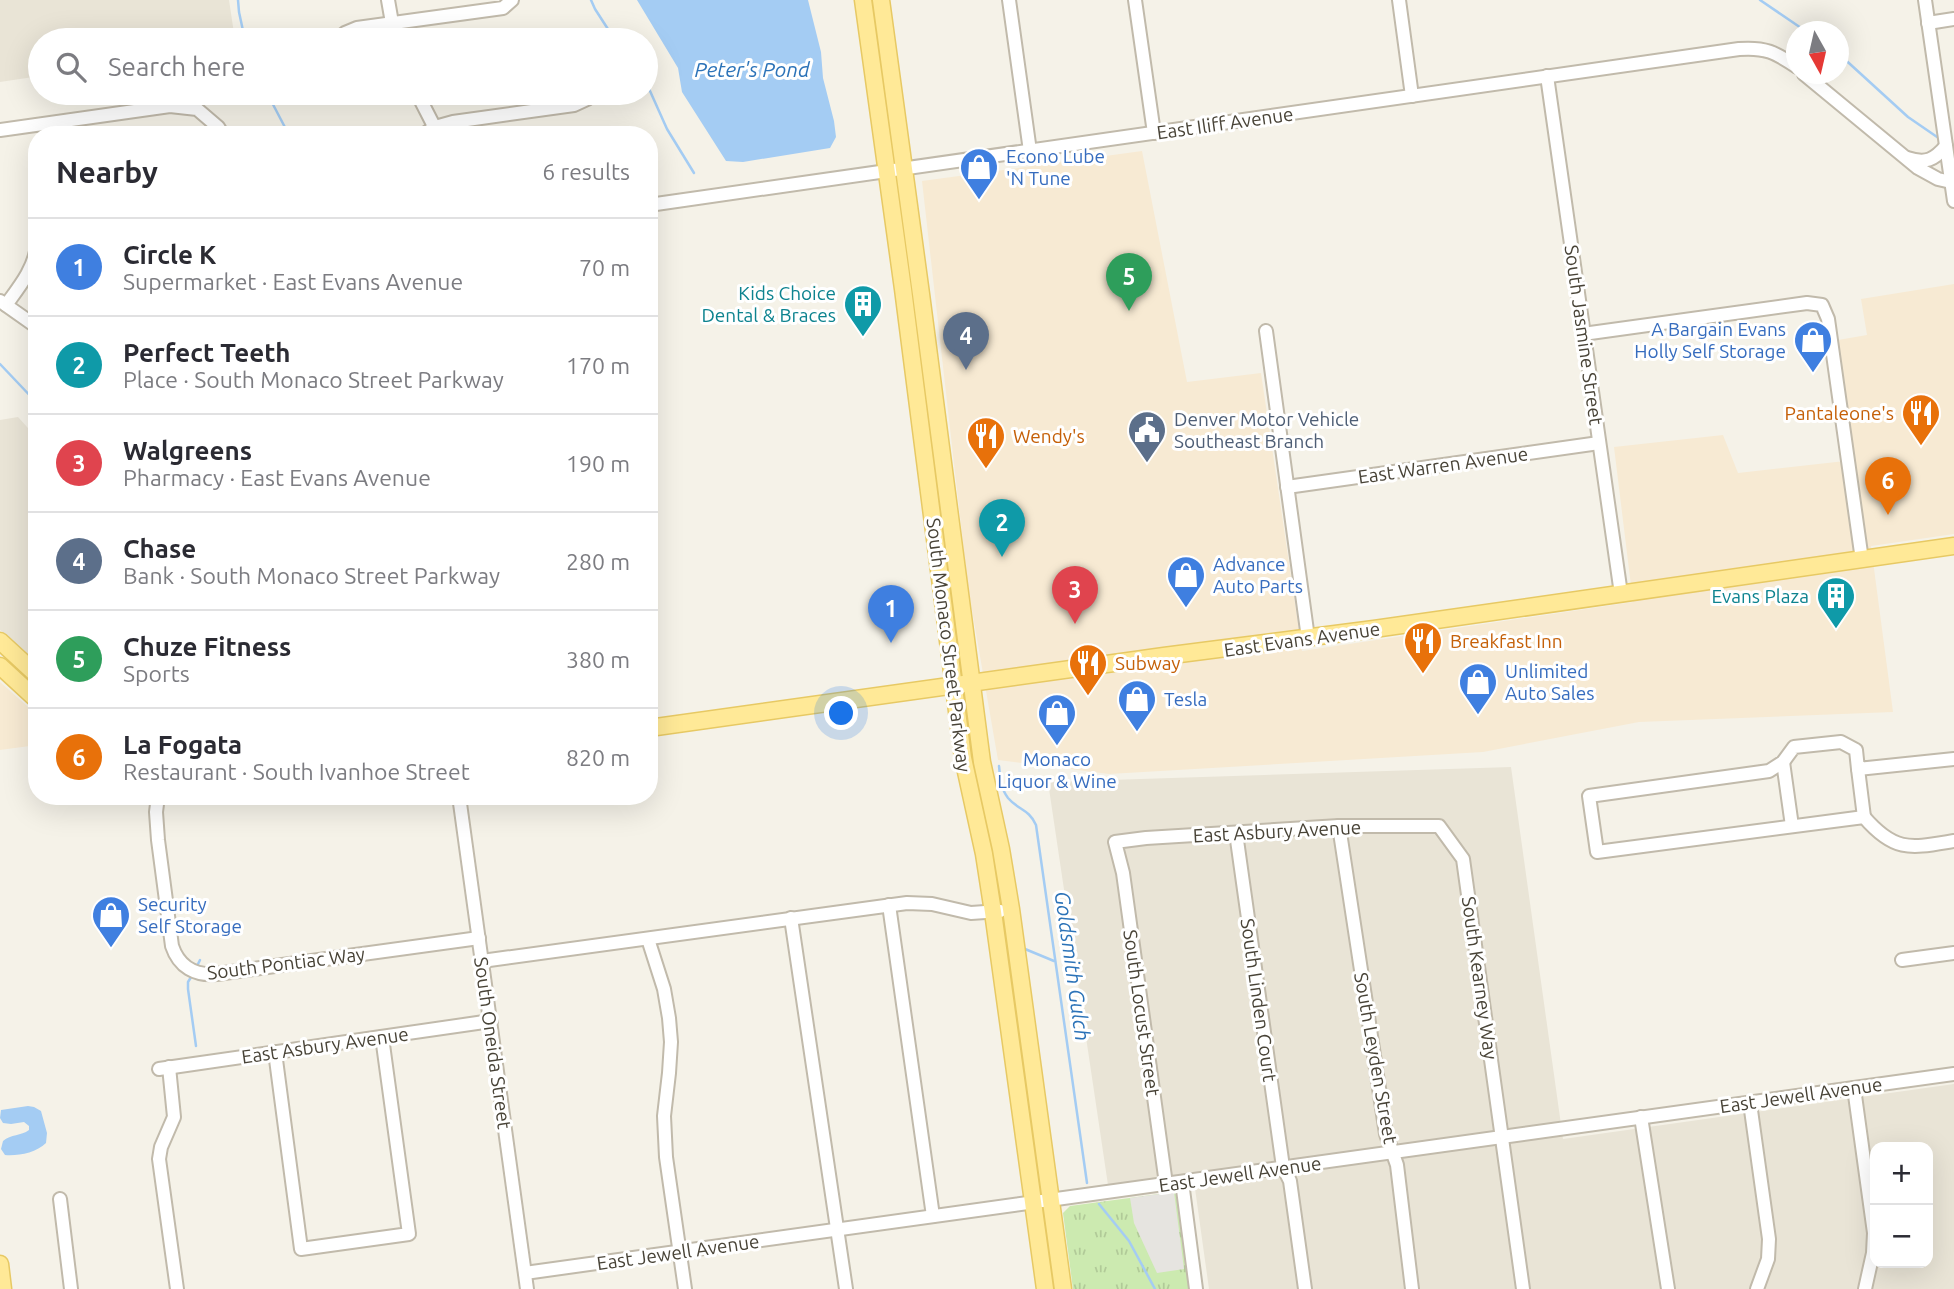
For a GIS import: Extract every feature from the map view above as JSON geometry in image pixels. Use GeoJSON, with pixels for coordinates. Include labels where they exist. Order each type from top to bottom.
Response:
{"type":"FeatureCollection","features":[{"type":"Feature","properties":{"kind":"main road","name":"South Monaco Street Parkway"},"geometry":{"type":"LineString","coordinates":[[863,0],[953,686],[967,784],[983,849],[993,912],[1045,1289]]}},
{"type":"Feature","properties":{"kind":"main road","name":"South Monaco Street Parkway"},"geometry":{"type":"LineString","coordinates":[[881,0],[971,683],[984,775],[1011,909],[1063,1289]]}},
{"type":"Feature","properties":{"kind":"main road","name":"East Evans Avenue"},"geometry":{"type":"LineString","coordinates":[[658,727],[1954,546]]}},
{"type":"Feature","properties":{"kind":"main road"},"geometry":{"type":"LineString","coordinates":[[0,641],[28,667]]}},
{"type":"Feature","properties":{"kind":"main road"},"geometry":{"type":"LineString","coordinates":[[0,666],[28,692]]}},
{"type":"Feature","properties":{"kind":"main road"},"geometry":{"type":"LineString","coordinates":[[0,1264],[3,1289]]}},
{"type":"Feature","properties":{"kind":"street"},"geometry":{"type":"LineString","coordinates":[[388,0],[393,28]]}},
{"type":"Feature","properties":{"kind":"street"},"geometry":{"type":"LineString","coordinates":[[357,28],[503,8],[512,0]]}},
{"type":"Feature","properties":{"kind":"street"},"geometry":{"type":"LineString","coordinates":[[1009,0],[1030,151]]}},
{"type":"Feature","properties":{"kind":"street"},"geometry":{"type":"LineString","coordinates":[[1135,0],[1154,133]]}},
{"type":"Feature","properties":{"kind":"street"},"geometry":{"type":"LineString","coordinates":[[1399,0],[1412,96]]}},
{"type":"Feature","properties":{"kind":"street"},"geometry":{"type":"LineString","coordinates":[[1925,0],[1954,201]]}},
{"type":"Feature","properties":{"kind":"street"},"geometry":{"type":"LineString","coordinates":[[1928,23],[1954,19]]}},
{"type":"Feature","properties":{"kind":"street","name":"East Iliff Avenue"},"geometry":{"type":"LineString","coordinates":[[658,204],[1753,48],[1770,51],[1786,60]]}},
{"type":"Feature","properties":{"kind":"street","name":"South Jasmine Street"},"geometry":{"type":"LineString","coordinates":[[1547,76],[1620,594]]}},
{"type":"Feature","properties":{"kind":"street"},"geometry":{"type":"LineString","coordinates":[[1816,84],[1904,157],[1929,175],[1951,182]]}},
{"type":"Feature","properties":{"kind":"street"},"geometry":{"type":"LineString","coordinates":[[423,105],[434,126]]}},
{"type":"Feature","properties":{"kind":"street"},"geometry":{"type":"LineString","coordinates":[[446,126],[453,122],[574,105]]}},
{"type":"Feature","properties":{"kind":"street"},"geometry":{"type":"LineString","coordinates":[[28,126],[170,106],[197,109],[217,126]]}},
{"type":"Feature","properties":{"kind":"street"},"geometry":{"type":"LineString","coordinates":[[0,130],[28,126]]}},
{"type":"Feature","properties":{"kind":"street"},"geometry":{"type":"LineString","coordinates":[[1904,157],[1919,161],[1931,159],[1946,145]]}},
{"type":"Feature","properties":{"kind":"street"},"geometry":{"type":"LineString","coordinates":[[28,271],[3,303],[28,321]]}},
{"type":"Feature","properties":{"kind":"street"},"geometry":{"type":"LineString","coordinates":[[1583,334],[1807,303],[1822,306],[1828,319],[1862,559]]}},
{"type":"Feature","properties":{"kind":"street"},"geometry":{"type":"LineString","coordinates":[[1266,331],[1308,638]]}},
{"type":"Feature","properties":{"kind":"street","name":"East Warren Avenue"},"geometry":{"type":"LineString","coordinates":[[1287,487],[1599,443]]}},
{"type":"Feature","properties":{"kind":"street"},"geometry":{"type":"LineString","coordinates":[[1864,817],[1597,852],[1589,796],[1769,771],[1783,762],[1794,747],[1841,742],[1856,750],[1864,817],[1875,830],[1894,844],[1921,846],[1954,841]]}},
{"type":"Feature","properties":{"kind":"street"},"geometry":{"type":"LineString","coordinates":[[1858,769],[1954,759]]}},
{"type":"Feature","properties":{"kind":"street"},"geometry":{"type":"LineString","coordinates":[[1783,762],[1792,826]]}},
{"type":"Feature","properties":{"kind":"street","name":"South Pontiac Way"},"geometry":{"type":"LineString","coordinates":[[157,805],[158,840],[172,946],[178,960],[193,971],[216,974],[479,938]]}},
{"type":"Feature","properties":{"kind":"street","name":"South Oneida Street"},"geometry":{"type":"LineString","coordinates":[[460,805],[527,1289]]}},
{"type":"Feature","properties":{"kind":"street","name":"East Asbury Avenue"},"geometry":{"type":"LineString","coordinates":[[1115,842],[1339,826],[1439,826]]}},
{"type":"Feature","properties":{"kind":"street","name":"South Leyden Street"},"geometry":{"type":"LineString","coordinates":[[1339,826],[1386,1134],[1397,1165],[1412,1289]]}},
{"type":"Feature","properties":{"kind":"street","name":"South Kearney Way"},"geometry":{"type":"LineString","coordinates":[[1439,826],[1463,859],[1523,1289]]}},
{"type":"Feature","properties":{"kind":"street","name":"South Linden Court"},"geometry":{"type":"LineString","coordinates":[[1236,833],[1283,1167],[1290,1181],[1304,1289]]}},
{"type":"Feature","properties":{"kind":"street","name":"South Locust Street"},"geometry":{"type":"LineString","coordinates":[[1115,842],[1123,873],[1166,1184]]}},
{"type":"Feature","properties":{"kind":"street"},"geometry":{"type":"LineString","coordinates":[[482,961],[890,905],[921,902],[963,912],[1011,909]]}},
{"type":"Feature","properties":{"kind":"street"},"geometry":{"type":"LineString","coordinates":[[890,905],[933,1216]]}},
{"type":"Feature","properties":{"kind":"street"},"geometry":{"type":"LineString","coordinates":[[791,918],[846,1289]]}},
{"type":"Feature","properties":{"kind":"street"},"geometry":{"type":"LineString","coordinates":[[648,939],[664,989],[669,1018],[671,1042],[664,1116],[666,1157],[685,1289]]}},
{"type":"Feature","properties":{"kind":"street"},"geometry":{"type":"LineString","coordinates":[[1902,960],[1954,953]]}},
{"type":"Feature","properties":{"kind":"street","name":"East Asbury Avenue"},"geometry":{"type":"LineString","coordinates":[[177,1289],[159,1159],[161,1147],[174,1117],[164,1068],[491,1021]]}},
{"type":"Feature","properties":{"kind":"street"},"geometry":{"type":"LineString","coordinates":[[275,1052],[301,1249],[409,1234],[382,1037]]}},
{"type":"Feature","properties":{"kind":"street","name":"East Jewell Avenue"},"geometry":{"type":"LineString","coordinates":[[525,1273],[1954,1074]]}},
{"type":"Feature","properties":{"kind":"street"},"geometry":{"type":"LineString","coordinates":[[1854,1088],[1874,1233],[1865,1289]]}},
{"type":"Feature","properties":{"kind":"street"},"geometry":{"type":"LineString","coordinates":[[1750,1102],[1769,1239],[1768,1259],[1757,1289]]}},
{"type":"Feature","properties":{"kind":"street"},"geometry":{"type":"LineString","coordinates":[[1641,1117],[1668,1289]]}},
{"type":"Feature","properties":{"kind":"street"},"geometry":{"type":"LineString","coordinates":[[1182,1182],[1196,1289]]}},
{"type":"Feature","properties":{"kind":"street"},"geometry":{"type":"LineString","coordinates":[[60,1199],[71,1289]]}},
{"type":"Feature","properties":{"kind":"shaded area"},"geometry":{"type":"Polygon","coordinates":[[[0,0],[229,0],[233,28],[28,28],[28,78],[0,82],[0,0]]]}},
{"type":"Feature","properties":{"kind":"shaded area"},"geometry":{"type":"Polygon","coordinates":[[[1142,151],[1187,382],[1261,373],[1302,651],[1633,602],[1614,447],[1723,435],[1738,473],[1854,460],[1838,340],[1867,335],[1861,299],[1954,284],[1954,534],[1871,546],[1893,712],[1639,722],[1483,752],[1109,774],[998,760],[968,587],[922,181],[1142,151]]]}},
{"type":"Feature","properties":{"kind":"shaded area"},"geometry":{"type":"Polygon","coordinates":[[[18,417],[28,428],[28,655],[0,630],[0,420],[18,417]]]}},
{"type":"Feature","properties":{"kind":"shaded area"},"geometry":{"type":"Polygon","coordinates":[[[0,682],[28,707],[28,746],[0,750],[0,682]]]}},
{"type":"Feature","properties":{"kind":"shaded area"},"geometry":{"type":"Polygon","coordinates":[[[1511,767],[1563,1139],[1954,1084],[1954,1289],[1209,1289],[1193,1174],[1108,1185],[1048,782],[1511,767]]]}},
{"type":"Feature","properties":{"kind":"shaded area"},"geometry":{"type":"Polygon","coordinates":[[[1174,1192],[1184,1269],[1157,1273],[1134,1223],[1130,1198],[1174,1192]]]}},
{"type":"Feature","properties":{"kind":"green space"},"geometry":{"type":"Polygon","coordinates":[[[1174,1192],[1177,1196],[1190,1289],[1073,1289],[1063,1213],[1070,1206],[1174,1192]]]}},
{"type":"Feature","properties":{"kind":"water","name":"Peter's Pond"},"geometry":{"type":"Polygon","coordinates":[[[637,0],[808,0],[834,121],[836,137],[830,148],[743,162],[726,161],[682,92],[678,68],[658,35],[658,28],[654,28],[637,0]]]}},
{"type":"Feature","properties":{"kind":"water"},"geometry":{"type":"Polygon","coordinates":[[[28,1106],[41,1111],[47,1133],[46,1143],[27,1153],[5,1155],[1,1149],[3,1141],[26,1132],[29,1126],[24,1122],[3,1123],[0,1118],[1,1110],[28,1106]]]}},
{"type":"Feature","properties":{"kind":"waterway"},"geometry":{"type":"LineString","coordinates":[[238,0],[242,28]]}},
{"type":"Feature","properties":{"kind":"waterway","name":"Goldsmith Gulch"},"geometry":{"type":"LineString","coordinates":[[591,0],[607,28]]}},
{"type":"Feature","properties":{"kind":"waterway"},"geometry":{"type":"LineString","coordinates":[[1760,0],[1791,21]]}},
{"type":"Feature","properties":{"kind":"waterway"},"geometry":{"type":"LineString","coordinates":[[1849,63],[1908,117],[1940,139]]}},
{"type":"Feature","properties":{"kind":"waterway"},"geometry":{"type":"LineString","coordinates":[[273,105],[284,126]]}},
{"type":"Feature","properties":{"kind":"waterway","name":"Goldsmith Gulch"},"geometry":{"type":"LineString","coordinates":[[656,105],[667,129],[694,173]]}},
{"type":"Feature","properties":{"kind":"waterway"},"geometry":{"type":"LineString","coordinates":[[0,364],[28,394]]}},
{"type":"Feature","properties":{"kind":"waterway","name":"Goldsmith Gulch"},"geometry":{"type":"LineString","coordinates":[[999,766],[1001,783],[1006,794],[1036,825],[1087,1183]]}},
{"type":"Feature","properties":{"kind":"waterway"},"geometry":{"type":"LineString","coordinates":[[1025,949],[1054,961]]}},
{"type":"Feature","properties":{"kind":"waterway"},"geometry":{"type":"LineString","coordinates":[[196,968],[200,960]]}},
{"type":"Feature","properties":{"kind":"waterway"},"geometry":{"type":"LineString","coordinates":[[193,974],[188,982],[188,989],[196,1046]]}},
{"type":"Feature","properties":{"kind":"waterway","name":"Goldsmith Gulch"},"geometry":{"type":"LineString","coordinates":[[1099,1204],[1129,1241],[1155,1289]]}},
{"type":"Feature","properties":{"kind":"place","name":"Econo Lube 'N Tune"},"geometry":{"type":"Point","coordinates":[979,201]}},
{"type":"Feature","properties":{"kind":"place","name":"Chuze Fitness"},"geometry":{"type":"Point","coordinates":[1129,311]}},
{"type":"Feature","properties":{"kind":"place","name":"Kids Choice Dental & Braces"},"geometry":{"type":"Point","coordinates":[863,338]}},
{"type":"Feature","properties":{"kind":"place","name":"Chase"},"geometry":{"type":"Point","coordinates":[966,370]}},
{"type":"Feature","properties":{"kind":"place","name":"A Bargain Evans Holly Self Storage"},"geometry":{"type":"Point","coordinates":[1813,374]}},
{"type":"Feature","properties":{"kind":"place","name":"Pantaleone's"},"geometry":{"type":"Point","coordinates":[1921,447]}},
{"type":"Feature","properties":{"kind":"place","name":"Denver Motor Vehicle Southeast Branch"},"geometry":{"type":"Point","coordinates":[1147,464]}},
{"type":"Feature","properties":{"kind":"place","name":"Wendy's"},"geometry":{"type":"Point","coordinates":[986,470]}},
{"type":"Feature","properties":{"kind":"place","name":"La Fogata"},"geometry":{"type":"Point","coordinates":[1888,515]}},
{"type":"Feature","properties":{"kind":"place","name":"Perfect Teeth"},"geometry":{"type":"Point","coordinates":[1002,557]}},
{"type":"Feature","properties":{"kind":"place","name":"Advance Auto Parts"},"geometry":{"type":"Point","coordinates":[1186,609]}},
{"type":"Feature","properties":{"kind":"place","name":"Walgreens"},"geometry":{"type":"Point","coordinates":[1075,624]}},
{"type":"Feature","properties":{"kind":"place","name":"Evans Plaza"},"geometry":{"type":"Point","coordinates":[1836,630]}},
{"type":"Feature","properties":{"kind":"place","name":"Circle K"},"geometry":{"type":"Point","coordinates":[891,643]}},
{"type":"Feature","properties":{"kind":"place","name":"Breakfast Inn"},"geometry":{"type":"Point","coordinates":[1423,675]}},
{"type":"Feature","properties":{"kind":"place","name":"Subway"},"geometry":{"type":"Point","coordinates":[1088,697]}},
{"type":"Feature","properties":{"kind":"place","name":"Unlimited Auto Sales"},"geometry":{"type":"Point","coordinates":[1478,716]}},
{"type":"Feature","properties":{"kind":"place","name":"Tesla"},"geometry":{"type":"Point","coordinates":[1137,733]}},
{"type":"Feature","properties":{"kind":"place","name":"Monaco Liquor & Wine"},"geometry":{"type":"Point","coordinates":[1057,747]}},
{"type":"Feature","properties":{"kind":"place","name":"Security Self Storage"},"geometry":{"type":"Point","coordinates":[111,949]}}]}
